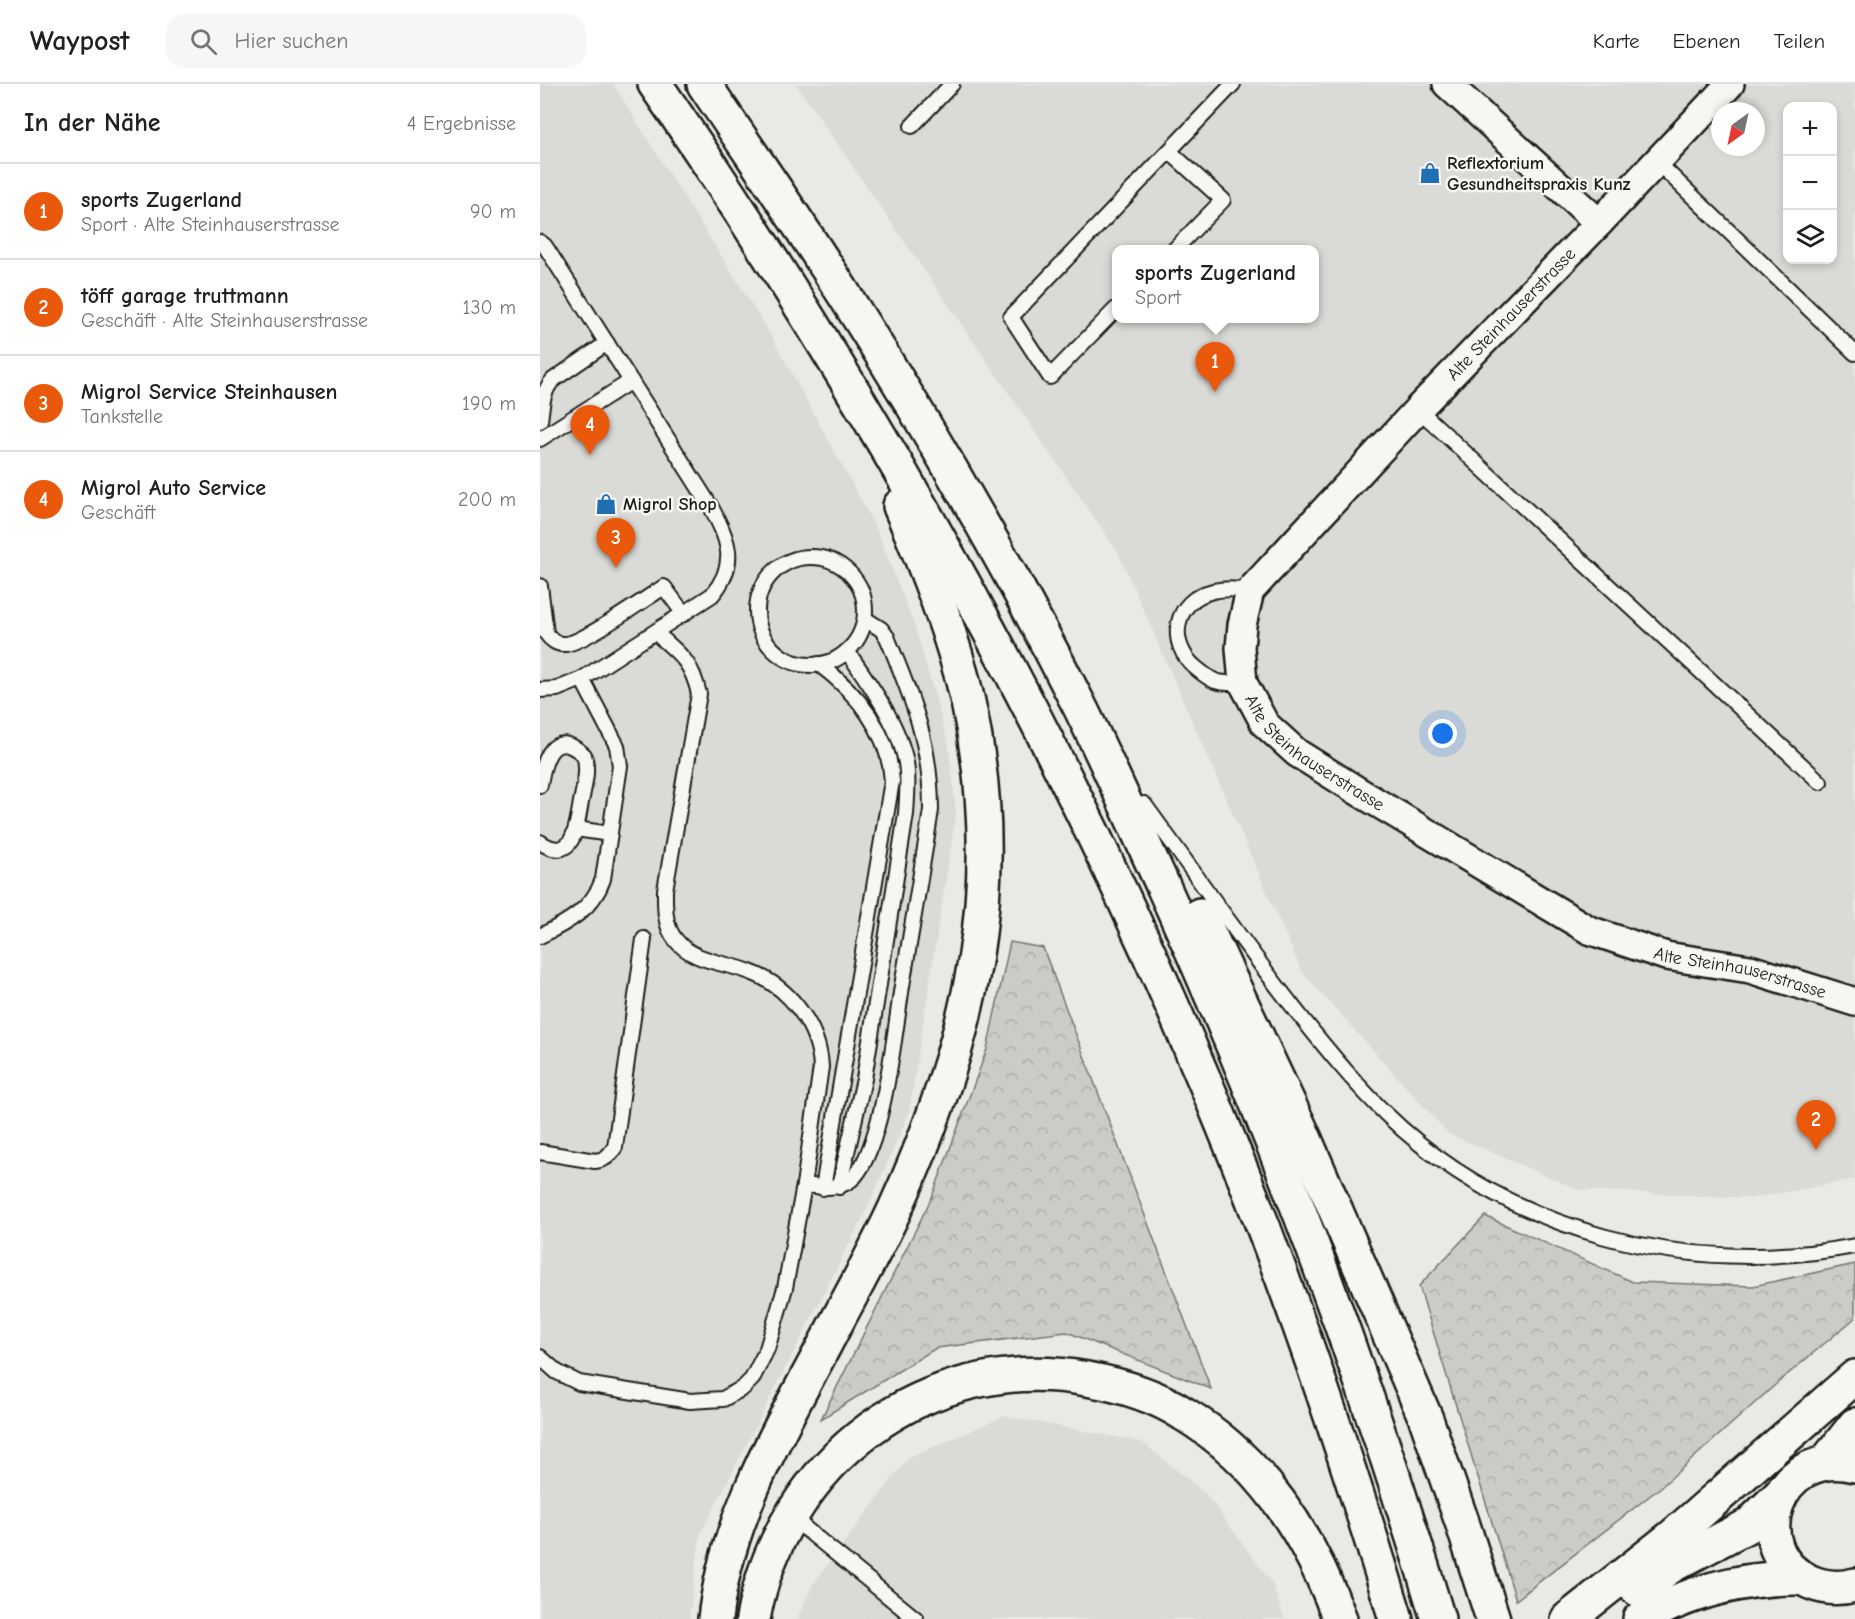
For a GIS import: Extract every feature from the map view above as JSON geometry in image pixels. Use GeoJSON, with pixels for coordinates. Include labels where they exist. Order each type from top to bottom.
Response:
{"type":"FeatureCollection","features":[{"type":"Feature","properties":{"kind":"highway"},"geometry":{"type":"LineString","coordinates":[[655,84],[807,316],[933,528],[1016,680],[1088,824],[1154,963],[1242,1171],[1345,1454],[1396,1619]]}},
{"type":"Feature","properties":{"kind":"highway"},"geometry":{"type":"LineString","coordinates":[[704,84],[840,287],[902,386],[1026,606],[1081,710],[1198,964],[1278,1154],[1348,1341],[1410,1526],[1438,1619]]}},
{"type":"Feature","properties":{"kind":"highway"},"geometry":{"type":"LineString","coordinates":[[715,1619],[724,1565],[744,1506],[787,1417],[894,1212],[926,1136],[964,1020],[982,915],[986,848],[984,809],[979,762],[967,699],[933,588],[850,387]]}},
{"type":"Feature","properties":{"kind":"highway"},"geometry":{"type":"LineString","coordinates":[[1026,606],[1113,745],[1144,804],[1234,986],[1301,1130],[1426,1419],[1493,1619]]}},
{"type":"Feature","properties":{"kind":"highway"},"geometry":{"type":"LineString","coordinates":[[753,1619],[770,1560],[790,1516],[816,1478],[855,1440],[895,1413],[935,1393],[985,1378],[1053,1374],[1097,1380],[1137,1391],[1206,1427],[1248,1463],[1277,1497],[1300,1530],[1325,1580],[1340,1619]]}},
{"type":"Feature","properties":{"kind":"highway"},"geometry":{"type":"LineString","coordinates":[[1577,1618],[1855,1377]]}},
{"type":"Feature","properties":{"kind":"highway"},"geometry":{"type":"LineString","coordinates":[[1854,1586],[1842,1588],[1822,1586],[1803,1578],[1787,1564],[1777,1546],[1773,1526],[1776,1505],[1785,1487],[1798,1474],[1815,1465],[1840,1464],[1855,1425]]}},
{"type":"Feature","properties":{"kind":"highway"},"geometry":{"type":"LineString","coordinates":[[1577,1618],[1749,1525],[1780,1496]]}},
{"type":"Feature","properties":{"kind":"highway"},"geometry":{"type":"LineString","coordinates":[[1640,1619],[1683,1598],[1711,1589],[1751,1581],[1803,1578]]}},
{"type":"Feature","properties":{"kind":"street"},"geometry":{"type":"LineString","coordinates":[[1447,84],[1599,223]]}},
{"type":"Feature","properties":{"kind":"street","name":"Alte Steinhauserstrasse"},"geometry":{"type":"LineString","coordinates":[[1730,84],[1418,409],[1250,591],[1242,625],[1240,648],[1243,684],[1265,724],[1297,753],[1589,930],[1666,956],[1750,969],[1855,1002]]}},
{"type":"Feature","properties":{"kind":"lane"},"geometry":{"type":"LineString","coordinates":[[912,126],[952,84]]}},
{"type":"Feature","properties":{"kind":"lane"},"geometry":{"type":"LineString","coordinates":[[1112,313],[1050,378],[1011,317],[1233,84]]}},
{"type":"Feature","properties":{"kind":"lane"},"geometry":{"type":"LineString","coordinates":[[1170,152],[1222,200],[1178,245]]}},
{"type":"Feature","properties":{"kind":"lane"},"geometry":{"type":"LineString","coordinates":[[1656,162],[1855,353]]}},
{"type":"Feature","properties":{"kind":"lane"},"geometry":{"type":"LineString","coordinates":[[540,242],[545,246],[711,507],[727,541],[729,560],[722,582],[712,595],[582,679],[557,688],[540,690]]}},
{"type":"Feature","properties":{"kind":"lane"},"geometry":{"type":"LineString","coordinates":[[540,421],[544,393],[553,380],[607,344]]}},
{"type":"Feature","properties":{"kind":"lane"},"geometry":{"type":"LineString","coordinates":[[540,439],[631,381]]}},
{"type":"Feature","properties":{"kind":"lane"},"geometry":{"type":"LineString","coordinates":[[1418,409],[1820,782]]}},
{"type":"Feature","properties":{"kind":"lane"},"geometry":{"type":"LineString","coordinates":[[813,556],[831,560],[846,570],[858,584],[864,601],[865,619],[859,637],[847,651],[835,660],[819,664],[802,664],[786,659],[773,649],[762,634],[757,616],[759,598],[766,581],[778,568],[795,559],[813,556]]}},
{"type":"Feature","properties":{"kind":"lane"},"geometry":{"type":"LineString","coordinates":[[540,586],[543,626],[549,638],[562,645],[579,641],[664,587],[684,614]]}},
{"type":"Feature","properties":{"kind":"lane"},"geometry":{"type":"LineString","coordinates":[[1243,684],[1216,682],[1188,662],[1179,648],[1176,629],[1183,611],[1194,599],[1211,591],[1231,588],[1250,591]]}},
{"type":"Feature","properties":{"kind":"lane"},"geometry":{"type":"LineString","coordinates":[[804,1185],[823,1188],[839,1187],[856,1175],[870,1146],[887,1081],[931,810],[927,756],[914,702],[887,637],[881,629],[865,619]]}},
{"type":"Feature","properties":{"kind":"lane"},"geometry":{"type":"LineString","coordinates":[[540,1357],[557,1372],[579,1383],[700,1402],[723,1399],[734,1394],[758,1371],[767,1349],[785,1288],[804,1185],[821,1067],[816,1037],[808,1022],[775,985],[749,971],[705,959],[687,950],[675,939],[668,928],[665,913],[665,890],[699,694],[694,674],[685,660],[656,633]]}},
{"type":"Feature","properties":{"kind":"lane"},"geometry":{"type":"LineString","coordinates":[[839,1187],[864,1079],[906,814],[908,785],[906,762],[883,706],[847,651]]}},
{"type":"Feature","properties":{"kind":"lane"},"geometry":{"type":"LineString","coordinates":[[819,664],[845,684],[875,723],[891,764],[892,781],[823,1188]]}},
{"type":"Feature","properties":{"kind":"lane"},"geometry":{"type":"LineString","coordinates":[[540,936],[567,922],[594,899],[603,879],[620,766],[619,754],[582,679]]}},
{"type":"Feature","properties":{"kind":"lane"},"geometry":{"type":"LineString","coordinates":[[540,785],[543,764],[551,750],[567,745],[574,747],[584,755],[586,772],[573,839],[564,846],[551,847],[540,842]]}},
{"type":"Feature","properties":{"kind":"lane"},"geometry":{"type":"LineString","coordinates":[[1144,804],[1260,966],[1332,1057],[1387,1115],[1420,1144],[1458,1172],[1501,1196],[1549,1218],[1594,1234],[1640,1246],[1725,1257],[1774,1256],[1855,1246]]}},
{"type":"Feature","properties":{"kind":"lane"},"geometry":{"type":"LineString","coordinates":[[576,828],[610,834]]}},
{"type":"Feature","properties":{"kind":"lane"},"geometry":{"type":"LineString","coordinates":[[540,1152],[595,1161],[603,1160],[615,1148],[644,939]]}},
{"type":"Feature","properties":{"kind":"lane"},"geometry":{"type":"LineString","coordinates":[[790,1516],[916,1619]]}},
{"type":"Feature","properties":{"kind":"shaded area"},"geometry":{"type":"Polygon","coordinates":[[[540,84],[613,84],[772,337],[876,528],[915,627],[949,746],[956,814],[909,1113],[868,1207],[700,1535],[689,1619],[540,1619],[540,84]]]}},
{"type":"Feature","properties":{"kind":"shaded area"},"geometry":{"type":"Polygon","coordinates":[[[796,84],[1855,84],[1855,1179],[1753,1198],[1579,1190],[1449,1134],[1302,972],[1118,552],[796,84]]]}},
{"type":"Feature","properties":{"kind":"shaded area"},"geometry":{"type":"Polygon","coordinates":[[[1005,1416],[1142,1442],[1206,1494],[1273,1585],[1284,1619],[797,1619],[813,1584],[908,1458],[1005,1416]]]}},
{"type":"Feature","properties":{"kind":"green space"},"geometry":{"type":"Polygon","coordinates":[[[1010,942],[1043,948],[1211,1389],[1067,1332],[936,1348],[821,1419],[932,1197],[987,1049],[1010,942]]]}},
{"type":"Feature","properties":{"kind":"green space"},"geometry":{"type":"Polygon","coordinates":[[[1485,1216],[1633,1282],[1753,1286],[1855,1264],[1855,1318],[1775,1385],[1661,1487],[1516,1600],[1419,1286],[1485,1216]]]}},
{"type":"Feature","properties":{"kind":"place","name":"Reflextorium Gesundheitspraxis Kunz"},"geometry":{"type":"Point","coordinates":[1430,173]}},
{"type":"Feature","properties":{"kind":"place","name":"sports Zugerland"},"geometry":{"type":"Point","coordinates":[1215,392]}},
{"type":"Feature","properties":{"kind":"place","name":"Migrol Auto Service"},"geometry":{"type":"Point","coordinates":[590,455]}},
{"type":"Feature","properties":{"kind":"place","name":"Migrol Shop"},"geometry":{"type":"Point","coordinates":[606,504]}},
{"type":"Feature","properties":{"kind":"place","name":"Migrol Service Steinhausen"},"geometry":{"type":"Point","coordinates":[616,568]}},
{"type":"Feature","properties":{"kind":"place","name":"töff garage truttmann"},"geometry":{"type":"Point","coordinates":[1816,1150]}}]}
